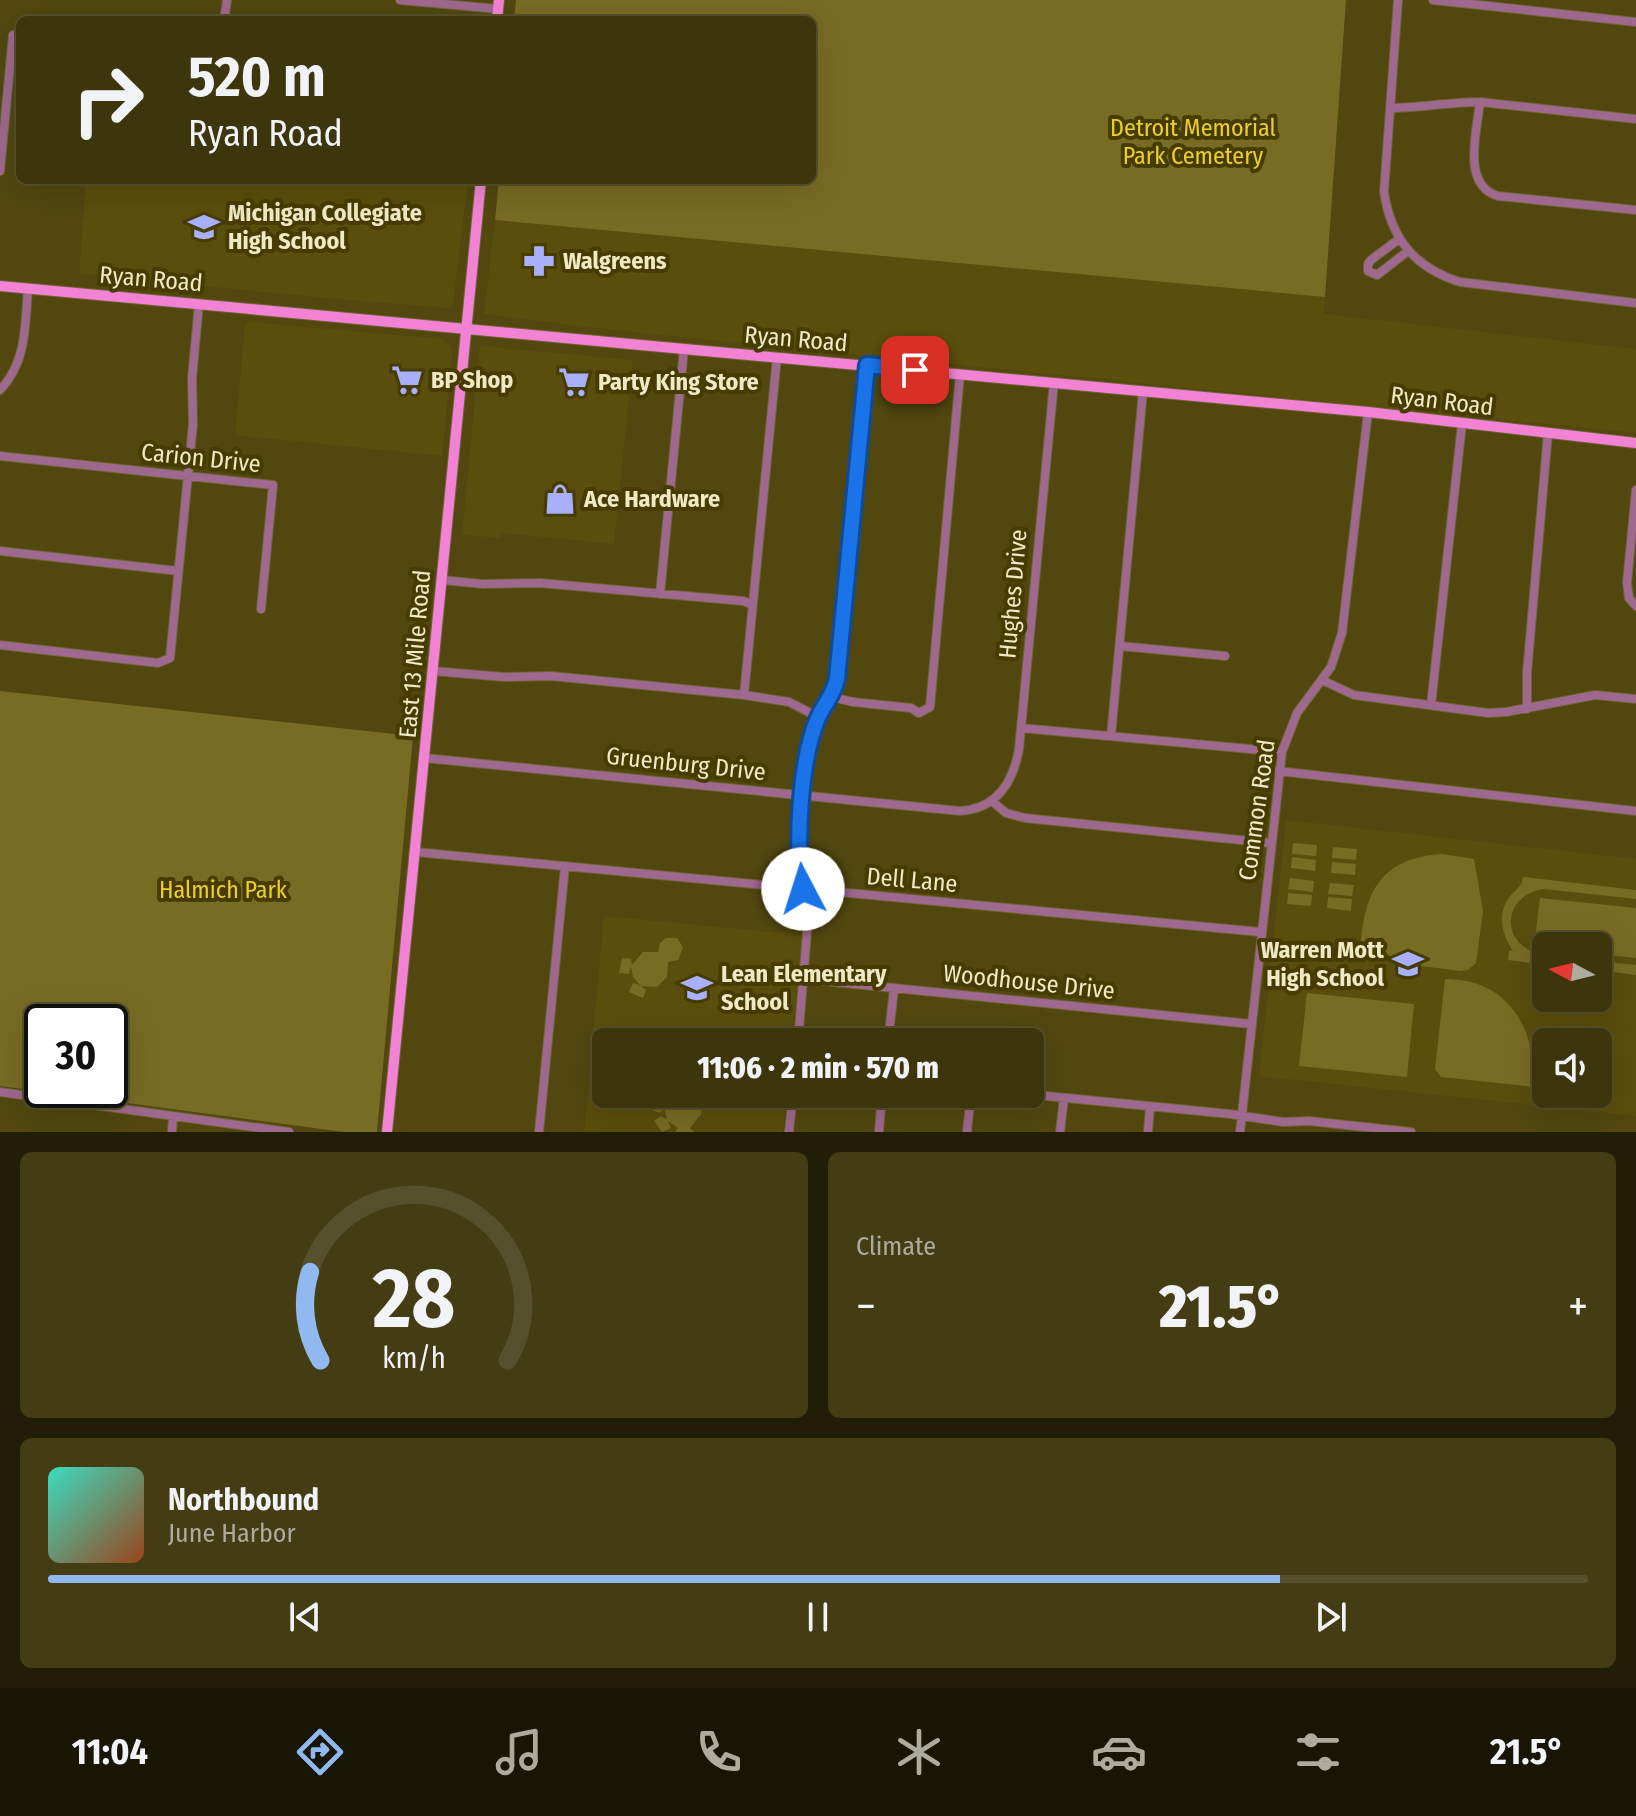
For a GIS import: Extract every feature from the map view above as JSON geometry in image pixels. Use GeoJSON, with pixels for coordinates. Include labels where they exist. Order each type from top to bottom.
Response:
{"type":"FeatureCollection","features":[{"type":"Feature","properties":{"kind":"main road","name":"East 13 Mile Road"},"geometry":{"type":"LineString","coordinates":[[387,1132],[481,184]]}},
{"type":"Feature","properties":{"kind":"main road","name":"Ryan Road"},"geometry":{"type":"LineString","coordinates":[[0,286],[1368,412],[1636,443]]}},
{"type":"Feature","properties":{"kind":"street"},"geometry":{"type":"LineString","coordinates":[[400,0],[498,10]]}},
{"type":"Feature","properties":{"kind":"street"},"geometry":{"type":"LineString","coordinates":[[1398,0],[1384,192],[1391,223],[1408,251],[1435,273],[1460,282],[1636,303]]}},
{"type":"Feature","properties":{"kind":"street"},"geometry":{"type":"LineString","coordinates":[[1433,0],[1636,22]]}},
{"type":"Feature","properties":{"kind":"street"},"geometry":{"type":"LineString","coordinates":[[0,171],[13,35]]}},
{"type":"Feature","properties":{"kind":"street"},"geometry":{"type":"LineString","coordinates":[[1390,108],[1480,102],[1636,119]]}},
{"type":"Feature","properties":{"kind":"street"},"geometry":{"type":"LineString","coordinates":[[1480,102],[1475,161],[1476,178],[1484,190],[1498,196],[1636,210]]}},
{"type":"Feature","properties":{"kind":"street"},"geometry":{"type":"LineString","coordinates":[[1399,239],[1371,260],[1368,271],[1377,275],[1408,251]]}},
{"type":"Feature","properties":{"kind":"street"},"geometry":{"type":"LineString","coordinates":[[0,390],[14,373],[21,357],[28,288]]}},
{"type":"Feature","properties":{"kind":"street"},"geometry":{"type":"LineString","coordinates":[[0,645],[158,663],[168,661],[188,477],[199,304]]}},
{"type":"Feature","properties":{"kind":"street"},"geometry":{"type":"LineString","coordinates":[[660,594],[684,349]]}},
{"type":"Feature","properties":{"kind":"street"},"geometry":{"type":"LineString","coordinates":[[744,695],[777,357]]}},
{"type":"Feature","properties":{"kind":"street"},"geometry":{"type":"LineString","coordinates":[[799,1028],[808,920],[798,864],[803,795],[818,717],[832,697],[837,679],[867,365]]}},
{"type":"Feature","properties":{"kind":"street"},"geometry":{"type":"LineString","coordinates":[[832,697],[911,708],[919,713],[930,707],[960,374]]}},
{"type":"Feature","properties":{"kind":"street","name":"Hughes Drive"},"geometry":{"type":"LineString","coordinates":[[992,801],[1011,780],[1016,766],[1054,382]]}},
{"type":"Feature","properties":{"kind":"street"},"geometry":{"type":"LineString","coordinates":[[1111,736],[1143,391]]}},
{"type":"Feature","properties":{"kind":"street","name":"Common Road"},"geometry":{"type":"LineString","coordinates":[[1240,1132],[1278,771],[1297,713],[1331,667],[1342,633],[1368,412]]}},
{"type":"Feature","properties":{"kind":"street"},"geometry":{"type":"LineString","coordinates":[[1431,705],[1462,424]]}},
{"type":"Feature","properties":{"kind":"street"},"geometry":{"type":"LineString","coordinates":[[1527,709],[1527,673],[1548,433]]}},
{"type":"Feature","properties":{"kind":"street","name":"Carion Drive"},"geometry":{"type":"LineString","coordinates":[[0,456],[273,485],[261,609]]}},
{"type":"Feature","properties":{"kind":"street"},"geometry":{"type":"LineString","coordinates":[[1636,490],[1627,583],[1629,598],[1636,606]]}},
{"type":"Feature","properties":{"kind":"street"},"geometry":{"type":"LineString","coordinates":[[0,551],[178,571]]}},
{"type":"Feature","properties":{"kind":"street"},"geometry":{"type":"LineString","coordinates":[[442,580],[483,584],[540,583],[751,604]]}},
{"type":"Feature","properties":{"kind":"street"},"geometry":{"type":"LineString","coordinates":[[1120,646],[1225,656]]}},
{"type":"Feature","properties":{"kind":"street"},"geometry":{"type":"LineString","coordinates":[[433,671],[504,677],[551,676],[744,695],[789,702],[818,717]]}},
{"type":"Feature","properties":{"kind":"street"},"geometry":{"type":"LineString","coordinates":[[1322,680],[1354,695],[1488,713],[1527,709],[1595,695],[1636,699]]}},
{"type":"Feature","properties":{"kind":"street"},"geometry":{"type":"LineString","coordinates":[[1021,728],[1282,752]]}},
{"type":"Feature","properties":{"kind":"street","name":"Gruenburg Drive"},"geometry":{"type":"LineString","coordinates":[[425,758],[960,811],[982,807],[992,801]]}},
{"type":"Feature","properties":{"kind":"street"},"geometry":{"type":"LineString","coordinates":[[1278,771],[1636,811]]}},
{"type":"Feature","properties":{"kind":"street"},"geometry":{"type":"LineString","coordinates":[[992,801],[1006,813],[1025,818],[1270,843]]}},
{"type":"Feature","properties":{"kind":"street","name":"Dell Lane"},"geometry":{"type":"LineString","coordinates":[[416,852],[1260,932]]}},
{"type":"Feature","properties":{"kind":"street"},"geometry":{"type":"LineString","coordinates":[[539,1132],[565,866]]}},
{"type":"Feature","properties":{"kind":"street","name":"Woodhouse Drive"},"geometry":{"type":"LineString","coordinates":[[804,979],[1251,1024]]}},
{"type":"Feature","properties":{"kind":"street"},"geometry":{"type":"LineString","coordinates":[[890,1028],[894,989]]}},
{"type":"Feature","properties":{"kind":"street"},"geometry":{"type":"LineString","coordinates":[[0,1092],[289,1132]]}},
{"type":"Feature","properties":{"kind":"street"},"geometry":{"type":"LineString","coordinates":[[1044,1096],[1283,1122],[1309,1121],[1411,1132]]}},
{"type":"Feature","properties":{"kind":"street"},"geometry":{"type":"LineString","coordinates":[[1060,1132],[1064,1098]]}},
{"type":"Feature","properties":{"kind":"street"},"geometry":{"type":"LineString","coordinates":[[1148,1132],[1150,1106]]}},
{"type":"Feature","properties":{"kind":"street"},"geometry":{"type":"LineString","coordinates":[[789,1132],[792,1108]]}},
{"type":"Feature","properties":{"kind":"street"},"geometry":{"type":"LineString","coordinates":[[879,1132],[881,1108]]}},
{"type":"Feature","properties":{"kind":"street"},"geometry":{"type":"LineString","coordinates":[[967,1132],[970,1108]]}},
{"type":"Feature","properties":{"kind":"street"},"geometry":{"type":"LineString","coordinates":[[172,1132],[173,1117]]}},
{"type":"Feature","properties":{"kind":"street"},"geometry":{"type":"LineString","coordinates":[[1298,1122],[1298,1132]]}},
{"type":"Feature","properties":{"kind":"shaded area","name":"Michigan Collegiate High School"},"geometry":{"type":"Polygon","coordinates":[[[86,184],[468,184],[453,304],[446,308],[79,274],[86,184]]]}},
{"type":"Feature","properties":{"kind":"shaded area"},"geometry":{"type":"Polygon","coordinates":[[[495,220],[1325,297],[1324,314],[1636,349],[1636,433],[603,329],[484,314],[495,220]]]}},
{"type":"Feature","properties":{"kind":"shaded area"},"geometry":{"type":"Polygon","coordinates":[[[252,322],[442,339],[451,346],[452,353],[442,456],[235,435],[245,324],[252,322]]]}},
{"type":"Feature","properties":{"kind":"shaded area"},"geometry":{"type":"Polygon","coordinates":[[[480,346],[633,360],[614,544],[501,533],[500,538],[462,535],[480,346]]]}},
{"type":"Feature","properties":{"kind":"shaded area","name":"Warren Mott High School"},"geometry":{"type":"Polygon","coordinates":[[[1286,820],[1636,859],[1636,1116],[1561,1108],[1612,1108],[1612,1028],[1532,1028],[1532,1105],[1259,1076],[1286,820]]]}},
{"type":"Feature","properties":{"kind":"shaded area","name":"Lean Elementary School"},"geometry":{"type":"Polygon","coordinates":[[[604,916],[802,935],[793,1028],[594,1028],[604,916]]]}},
{"type":"Feature","properties":{"kind":"shaded area","name":"Lean Elementary School"},"geometry":{"type":"Polygon","coordinates":[[[592,1046],[592,1108],[786,1108],[783,1132],[584,1132],[592,1046]]]}},
{"type":"Feature","properties":{"kind":"green space","name":"Detroit Memorial Park Cemetery"},"geometry":{"type":"Polygon","coordinates":[[[516,0],[1346,0],[1325,297],[495,220],[499,184],[816,184],[816,16],[514,16],[516,0]]]}},
{"type":"Feature","properties":{"kind":"green space","name":"Halmich Park"},"geometry":{"type":"Polygon","coordinates":[[[0,691],[413,736],[377,1132],[344,1132],[128,1103],[128,1004],[24,1004],[24,1089],[0,1086],[0,691]]]}},
{"type":"Feature","properties":{"kind":"green space"},"geometry":{"type":"Polygon","coordinates":[[[1293,843],[1317,845],[1316,856],[1292,854],[1293,843]]]}},
{"type":"Feature","properties":{"kind":"green space"},"geometry":{"type":"Polygon","coordinates":[[[1333,847],[1357,849],[1356,860],[1332,858],[1333,847]]]}},
{"type":"Feature","properties":{"kind":"green space"},"geometry":{"type":"Polygon","coordinates":[[[1442,854],[1474,859],[1483,911],[1476,963],[1468,970],[1461,971],[1413,965],[1361,944],[1367,908],[1380,880],[1405,862],[1442,854]]]}},
{"type":"Feature","properties":{"kind":"green space"},"geometry":{"type":"Polygon","coordinates":[[[1292,857],[1316,860],[1315,871],[1291,868],[1292,857]]]}},
{"type":"Feature","properties":{"kind":"green space"},"geometry":{"type":"Polygon","coordinates":[[[1332,862],[1356,864],[1355,875],[1331,873],[1332,862]]]}},
{"type":"Feature","properties":{"kind":"green space"},"geometry":{"type":"Polygon","coordinates":[[[1523,877],[1636,890],[1636,899],[1544,889],[1529,893],[1519,901],[1511,922],[1513,934],[1532,951],[1532,963],[1508,960],[1509,951],[1513,951],[1503,930],[1502,915],[1507,901],[1523,877]]]}},
{"type":"Feature","properties":{"kind":"green space"},"geometry":{"type":"Polygon","coordinates":[[[1290,878],[1314,881],[1313,892],[1288,889],[1290,878]]]}},
{"type":"Feature","properties":{"kind":"green space"},"geometry":{"type":"Polygon","coordinates":[[[1330,883],[1354,885],[1352,896],[1328,894],[1330,883]]]}},
{"type":"Feature","properties":{"kind":"green space"},"geometry":{"type":"Polygon","coordinates":[[[1288,893],[1312,895],[1311,906],[1287,904],[1288,893]]]}},
{"type":"Feature","properties":{"kind":"green space"},"geometry":{"type":"Polygon","coordinates":[[[1328,897],[1352,899],[1351,911],[1327,908],[1328,897]]]}},
{"type":"Feature","properties":{"kind":"green space"},"geometry":{"type":"Polygon","coordinates":[[[1540,898],[1636,908],[1636,958],[1612,955],[1612,932],[1536,932],[1540,898]]]}},
{"type":"Feature","properties":{"kind":"green space"},"geometry":{"type":"Polygon","coordinates":[[[666,938],[677,938],[683,947],[678,960],[668,962],[667,977],[657,987],[641,986],[646,990],[643,998],[629,992],[633,983],[640,985],[633,977],[631,967],[629,974],[619,973],[622,958],[631,959],[632,965],[643,952],[658,952],[660,943],[666,938]]]}},
{"type":"Feature","properties":{"kind":"green space"},"geometry":{"type":"Polygon","coordinates":[[[1612,962],[1636,965],[1636,975],[1612,972],[1612,962]]]}},
{"type":"Feature","properties":{"kind":"green space"},"geometry":{"type":"Polygon","coordinates":[[[1445,979],[1468,981],[1502,998],[1524,1027],[1532,1056],[1532,1087],[1441,1077],[1435,1069],[1445,979]]]}},
{"type":"Feature","properties":{"kind":"green space"},"geometry":{"type":"Polygon","coordinates":[[[1307,993],[1414,1004],[1407,1077],[1299,1066],[1307,993]]]}},
{"type":"Feature","properties":{"kind":"green space"},"geometry":{"type":"Polygon","coordinates":[[[664,1108],[701,1108],[701,1114],[690,1128],[694,1132],[675,1132],[678,1128],[668,1121],[671,1128],[662,1132],[654,1121],[661,1116],[667,1120],[664,1108]]]}},
{"type":"Feature","properties":{"kind":"place","name":"Michigan Collegiate High School"},"geometry":{"type":"Point","coordinates":[204,227]}},
{"type":"Feature","properties":{"kind":"place","name":"Walgreens"},"geometry":{"type":"Point","coordinates":[539,261]}},
{"type":"Feature","properties":{"kind":"place","name":"BP Shop"},"geometry":{"type":"Point","coordinates":[407,380]}},
{"type":"Feature","properties":{"kind":"place","name":"Party King Store"},"geometry":{"type":"Point","coordinates":[574,382]}},
{"type":"Feature","properties":{"kind":"place","name":"Ace Hardware"},"geometry":{"type":"Point","coordinates":[560,499]}},
{"type":"Feature","properties":{"kind":"place","name":"Warren Mott High School"},"geometry":{"type":"Point","coordinates":[1408,964]}},
{"type":"Feature","properties":{"kind":"place","name":"Lean Elementary School"},"geometry":{"type":"Point","coordinates":[697,988]}},
{"type":"Feature","properties":{"kind":"route"},"geometry":{"type":"LineString","coordinates":[[803,889],[798,864],[803,795],[818,717],[832,697],[837,679],[867,365],[915,370]]}}]}
